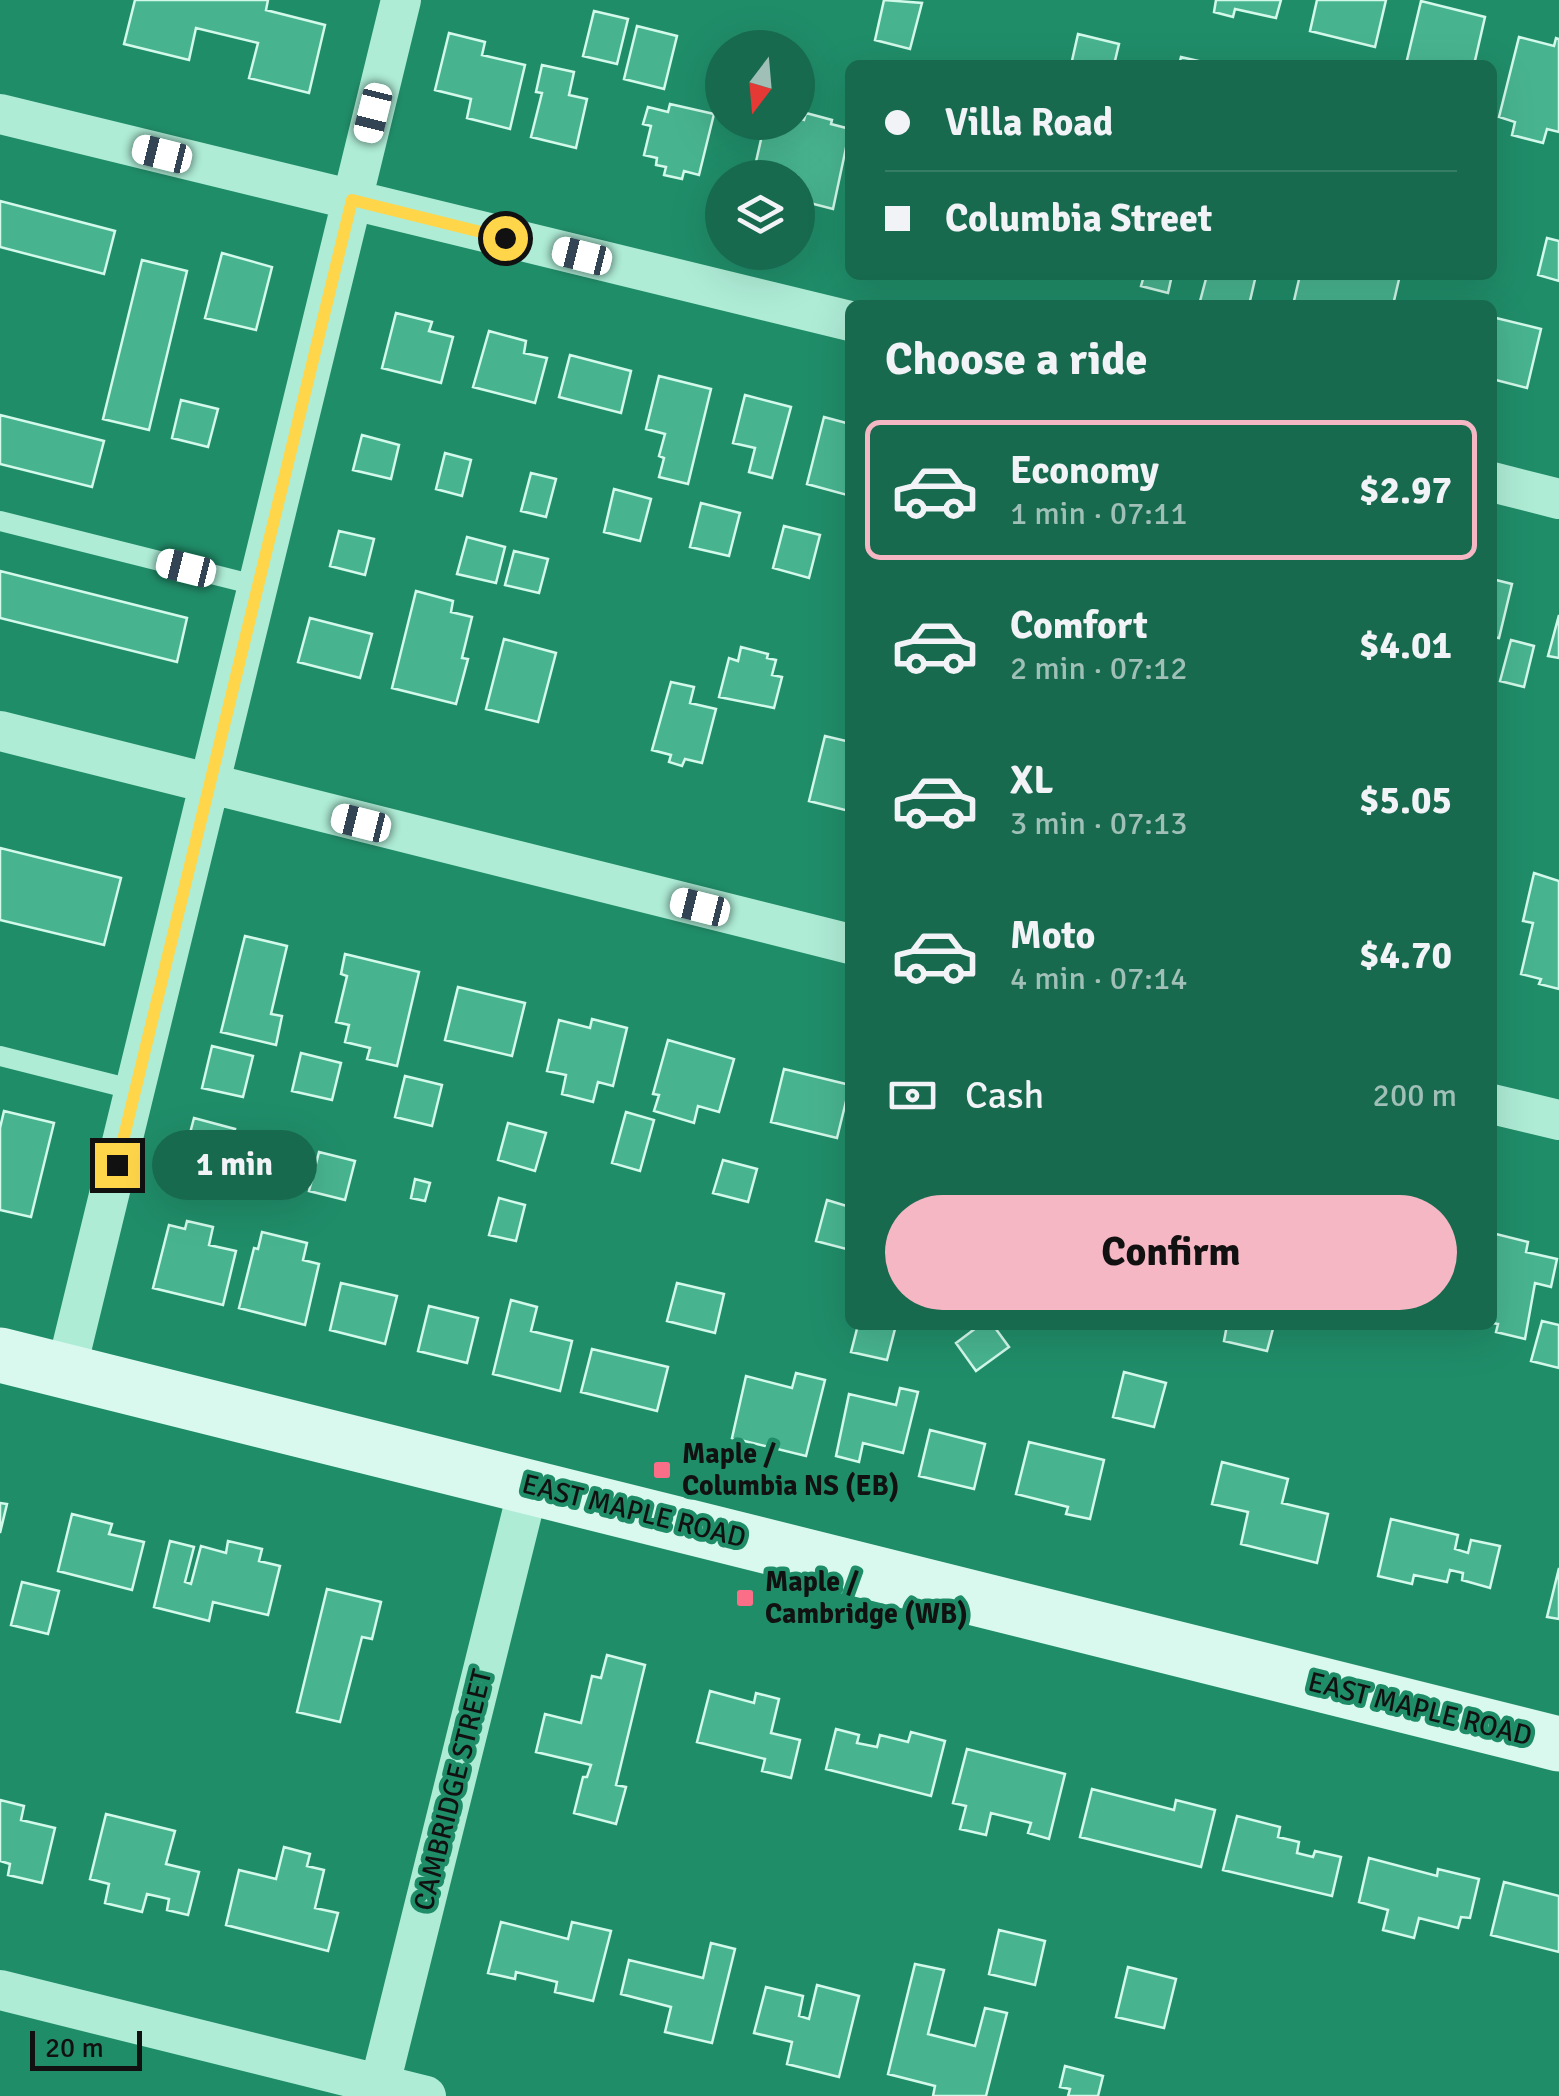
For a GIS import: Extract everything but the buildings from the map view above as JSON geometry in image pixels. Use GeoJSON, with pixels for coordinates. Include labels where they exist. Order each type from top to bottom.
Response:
{"type":"FeatureCollection","features":[{"type":"Feature","properties":{"kind":"main road","name":"EAST MAPLE ROAD"},"geometry":{"type":"LineString","coordinates":[[0,1354],[1559,1744]]}},
{"type":"Feature","properties":{"kind":"street"},"geometry":{"type":"LineString","coordinates":[[66,1371],[401,0]]}},
{"type":"Feature","properties":{"kind":"street"},"geometry":{"type":"LineString","coordinates":[[0,114],[845,320]]}},
{"type":"Feature","properties":{"kind":"street"},"geometry":{"type":"LineString","coordinates":[[1497,483],[1559,499]]}},
{"type":"Feature","properties":{"kind":"street"},"geometry":{"type":"LineString","coordinates":[[0,731],[845,943]]}},
{"type":"Feature","properties":{"kind":"street"},"geometry":{"type":"LineString","coordinates":[[1497,1105],[1559,1120]]}},
{"type":"Feature","properties":{"kind":"street","name":"CAMBRIDGE STREET"},"geometry":{"type":"LineString","coordinates":[[378,2090],[529,1485]]}},
{"type":"Feature","properties":{"kind":"street"},"geometry":{"type":"LineString","coordinates":[[0,1990],[378,2090],[426,2096]]}},
{"type":"Feature","properties":{"kind":"lane"},"geometry":{"type":"LineString","coordinates":[[0,522],[258,586]]}},
{"type":"Feature","properties":{"kind":"lane"},"geometry":{"type":"LineString","coordinates":[[0,1056],[135,1090]]}},
{"type":"Feature","properties":{"kind":"place","name":"Maple / Columbia NS (EB)"},"geometry":{"type":"Point","coordinates":[662,1470]}},
{"type":"Feature","properties":{"kind":"place","name":"Maple / Cambridge (WB)"},"geometry":{"type":"Point","coordinates":[745,1598]}},
{"type":"Feature","properties":{"kind":"route"},"geometry":{"type":"LineString","coordinates":[[117,1165],[352,200],[505,238]]}}]}
